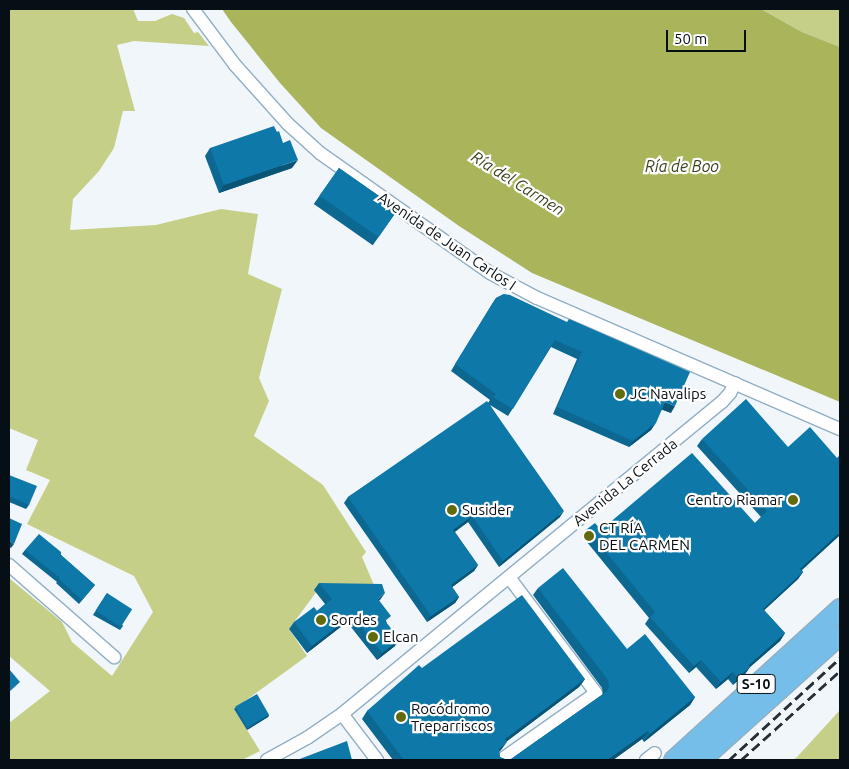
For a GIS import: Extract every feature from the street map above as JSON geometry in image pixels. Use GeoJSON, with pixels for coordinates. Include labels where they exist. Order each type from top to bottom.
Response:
{"type":"FeatureCollection","features":[{"type":"Feature","properties":{"kind":"highway","name":"S-10"},"geometry":{"type":"LineString","coordinates":[[673,760],[840,608]]}},
{"type":"Feature","properties":{"kind":"highway","name":"S-10"},"geometry":{"type":"LineString","coordinates":[[700,760],[840,634]]}},
{"type":"Feature","properties":{"kind":"street","name":"Avenida de Juan Carlos I"},"geometry":{"type":"LineString","coordinates":[[194,9],[235,65],[288,124],[334,164],[490,273],[523,292],[840,429]]}},
{"type":"Feature","properties":{"kind":"street","name":"Avenida La Cerrada"},"geometry":{"type":"LineString","coordinates":[[267,760],[307,738],[342,714],[722,402],[730,393],[735,383]]}},
{"type":"Feature","properties":{"kind":"street"},"geometry":{"type":"LineString","coordinates":[[9,565],[114,657]]}},
{"type":"Feature","properties":{"kind":"street"},"geometry":{"type":"LineString","coordinates":[[501,760],[596,693],[509,577]]}},
{"type":"Feature","properties":{"kind":"street"},"geometry":{"type":"LineString","coordinates":[[342,714],[377,760]]}},
{"type":"Feature","properties":{"kind":"shaded area"},"geometry":{"type":"Polygon","coordinates":[[[9,9],[133,9],[138,21],[155,21],[172,14],[184,18],[194,33],[198,32],[209,46],[134,41],[117,45],[135,111],[123,111],[114,148],[99,171],[73,199],[70,230],[156,225],[221,209],[258,214],[248,274],[282,289],[259,378],[269,401],[254,436],[323,485],[366,552],[362,557],[377,592],[317,591],[289,629],[307,656],[234,709],[260,751],[242,760],[9,760],[9,723],[50,691],[9,656],[9,578],[62,622],[72,642],[112,676],[153,612],[134,576],[27,524],[50,480],[26,470],[38,440],[9,428],[9,9]]]}},
{"type":"Feature","properties":{"kind":"shaded area"},"geometry":{"type":"Polygon","coordinates":[[[761,9],[840,9],[840,47],[802,32],[761,9]]]}},
{"type":"Feature","properties":{"kind":"shaded area"},"geometry":{"type":"Polygon","coordinates":[[[840,710],[840,760],[793,760],[797,757],[840,710]]]}},
{"type":"Feature","properties":{"kind":"water","name":"Ría de Boo"},"geometry":{"type":"Polygon","coordinates":[[[222,9],[761,9],[802,32],[840,47],[840,402],[532,273],[459,226],[321,128],[280,83],[222,9]]]}},
{"type":"Feature","properties":{"kind":"building"},"geometry":{"type":"Polygon","coordinates":[[[274,126],[277,132],[279,131],[283,143],[290,140],[298,160],[224,185],[210,148],[274,126]]]}},
{"type":"Feature","properties":{"kind":"building"},"geometry":{"type":"Polygon","coordinates":[[[339,168],[398,209],[378,237],[319,196],[339,168]]]}},
{"type":"Feature","properties":{"kind":"building"},"geometry":{"type":"Polygon","coordinates":[[[504,294],[510,295],[567,322],[569,319],[690,372],[675,406],[665,402],[656,423],[633,441],[557,407],[582,352],[555,340],[513,409],[493,397],[496,394],[455,364],[496,298],[504,294]]]}},
{"type":"Feature","properties":{"kind":"building"},"geometry":{"type":"Polygon","coordinates":[[[746,399],[788,447],[810,427],[837,458],[840,455],[840,532],[800,569],[803,572],[763,609],[785,633],[749,665],[750,667],[738,678],[733,672],[721,682],[701,660],[694,666],[650,617],[655,612],[587,529],[595,523],[601,530],[692,453],[755,523],[767,511],[702,439],[746,399]]]}},
{"type":"Feature","properties":{"kind":"building","name":"Susider"},"geometry":{"type":"Polygon","coordinates":[[[487,401],[564,511],[503,561],[472,516],[453,530],[478,565],[451,585],[459,597],[431,616],[348,497],[487,401]]]}},
{"type":"Feature","properties":{"kind":"building"},"geometry":{"type":"Polygon","coordinates":[[[9,475],[37,486],[29,505],[9,496],[9,475]]]}},
{"type":"Feature","properties":{"kind":"building"},"geometry":{"type":"Polygon","coordinates":[[[9,518],[22,524],[14,544],[9,541],[9,518]]]}},
{"type":"Feature","properties":{"kind":"building"},"geometry":{"type":"Polygon","coordinates":[[[39,534],[61,552],[61,555],[95,585],[82,600],[60,578],[25,550],[39,534]]]}},
{"type":"Feature","properties":{"kind":"building"},"geometry":{"type":"Polygon","coordinates":[[[563,568],[627,649],[645,634],[695,697],[650,734],[648,731],[607,760],[507,760],[606,692],[609,688],[608,680],[538,588],[563,568]]]}},
{"type":"Feature","properties":{"kind":"building"},"geometry":{"type":"Polygon","coordinates":[[[319,583],[382,584],[385,593],[378,599],[391,616],[385,621],[400,639],[382,653],[352,615],[312,646],[294,622],[314,607],[317,611],[332,599],[319,583]]]}},
{"type":"Feature","properties":{"kind":"building"},"geometry":{"type":"Polygon","coordinates":[[[107,593],[132,609],[121,627],[96,611],[107,593]]]}},
{"type":"Feature","properties":{"kind":"building"},"geometry":{"type":"Polygon","coordinates":[[[522,595],[585,679],[505,739],[507,742],[499,749],[500,757],[507,760],[404,760],[367,711],[419,665],[422,668],[522,595]]]}},
{"type":"Feature","properties":{"kind":"building"},"geometry":{"type":"Polygon","coordinates":[[[9,669],[20,682],[9,692],[9,669]]]}},
{"type":"Feature","properties":{"kind":"building"},"geometry":{"type":"Polygon","coordinates":[[[257,694],[269,715],[247,727],[235,706],[257,694]]]}},
{"type":"Feature","properties":{"kind":"building"},"geometry":{"type":"Polygon","coordinates":[[[347,741],[352,760],[297,760],[347,741]]]}},
{"type":"Feature","properties":{"kind":"railway"},"geometry":{"type":"LineString","coordinates":[[729,760],[840,658]]}},
{"type":"Feature","properties":{"kind":"railway"},"geometry":{"type":"LineString","coordinates":[[741,760],[840,671]]}},
{"type":"Feature","properties":{"kind":"place","name":"JC Navalips"},"geometry":{"type":"Point","coordinates":[620,394]}},
{"type":"Feature","properties":{"kind":"place","name":"Centro Riamar"},"geometry":{"type":"Point","coordinates":[793,500]}},
{"type":"Feature","properties":{"kind":"place","name":"Susider"},"geometry":{"type":"Point","coordinates":[452,510]}},
{"type":"Feature","properties":{"kind":"place","name":"CT RÍA DEL CARMEN"},"geometry":{"type":"Point","coordinates":[589,536]}},
{"type":"Feature","properties":{"kind":"place","name":"Sordes"},"geometry":{"type":"Point","coordinates":[321,620]}},
{"type":"Feature","properties":{"kind":"place","name":"Elcan"},"geometry":{"type":"Point","coordinates":[373,637]}},
{"type":"Feature","properties":{"kind":"place","name":"Rocódromo Treparriscos"},"geometry":{"type":"Point","coordinates":[401,717]}},
{"type":"Feature","properties":{"kind":"water label","name":"Ría del Carmen"},"geometry":{"type":"Point","coordinates":[518,183]}}]}
